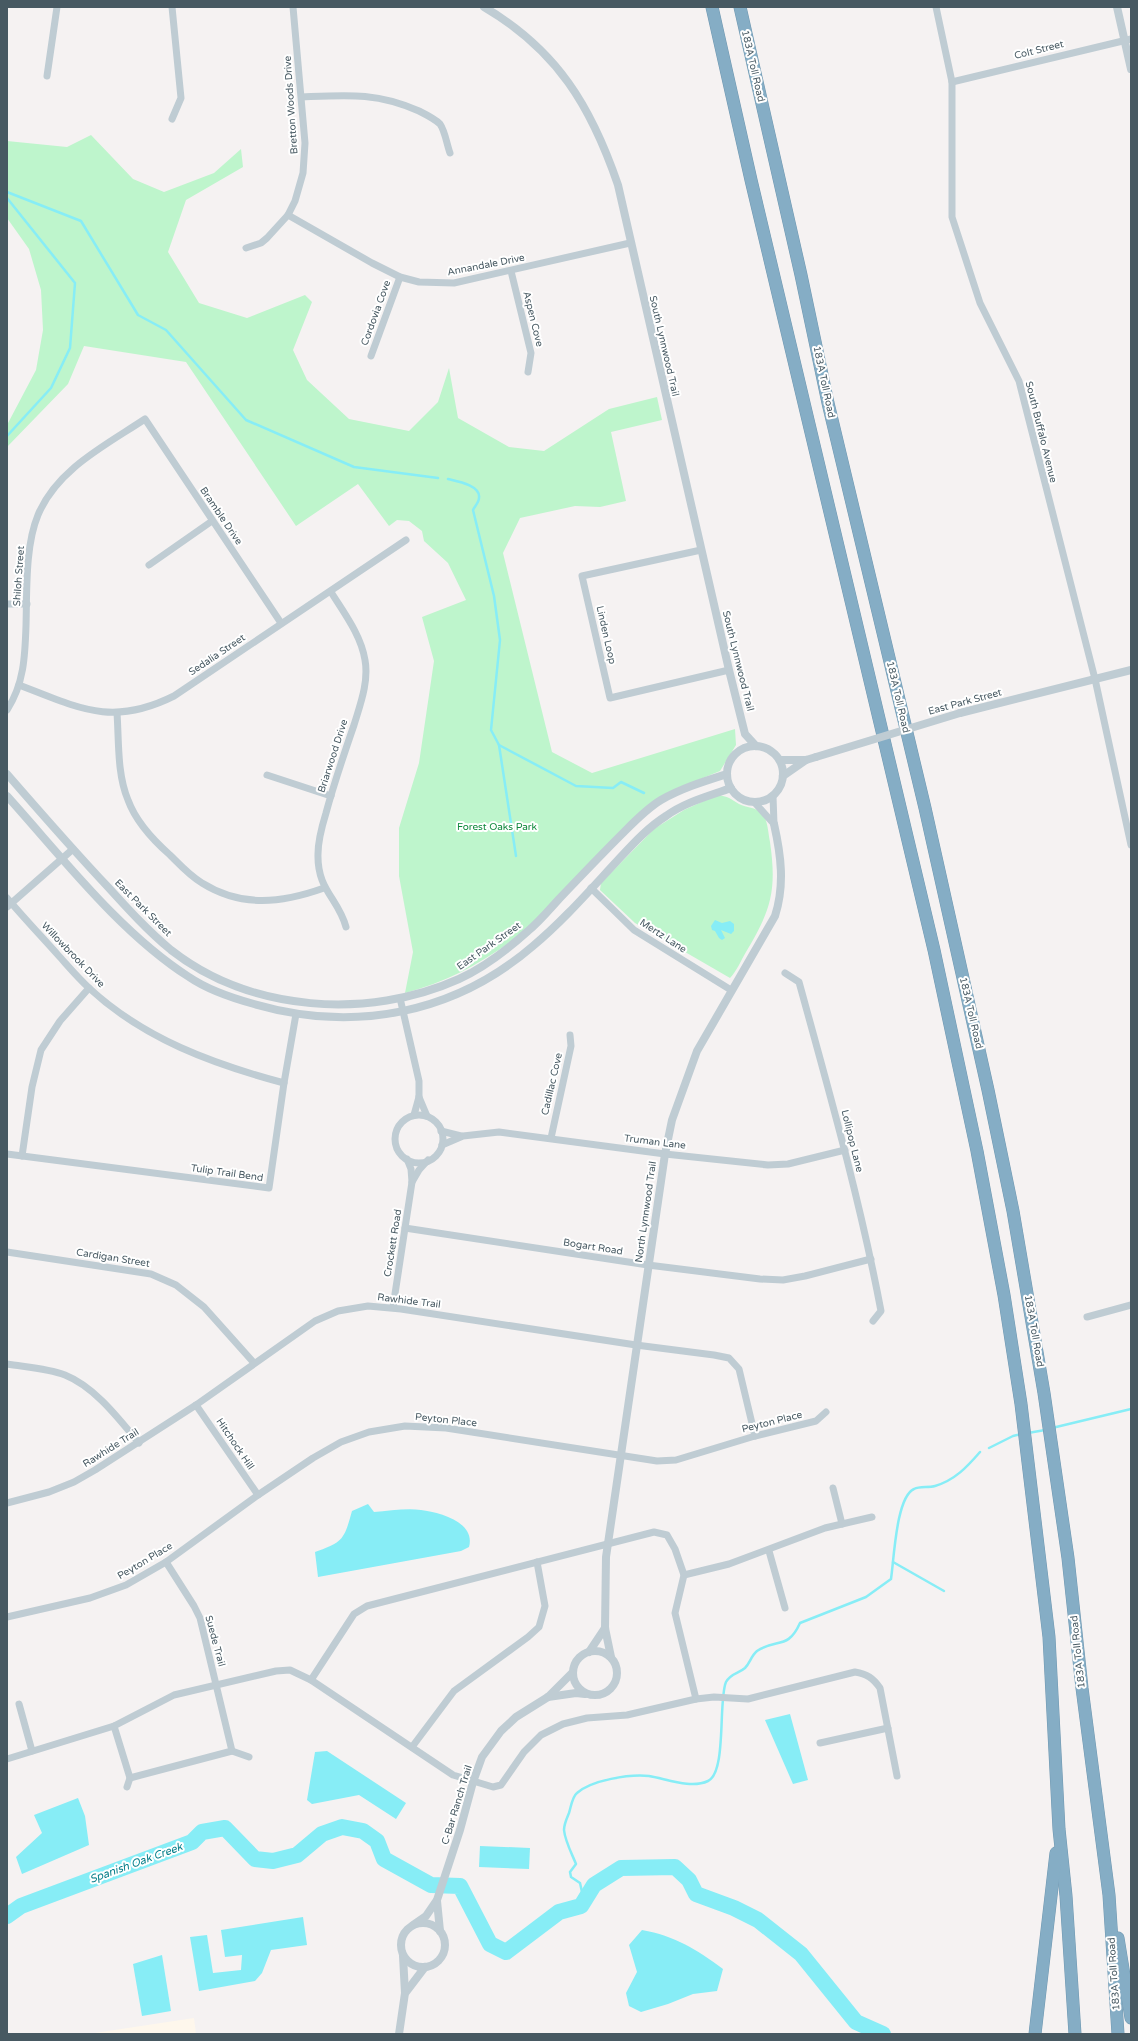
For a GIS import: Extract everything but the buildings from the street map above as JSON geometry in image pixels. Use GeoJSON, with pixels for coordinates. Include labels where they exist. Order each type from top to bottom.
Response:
{"type":"FeatureCollection","features":[{"type":"Feature","properties":{"kind":"highway"},"geometry":{"type":"LineString","coordinates":[[712,7],[751,180],[934,950],[990,1216],[1004,1295],[1028,1461],[1049,1637],[1059,1830],[1066,1896],[1075,2034]]}},
{"type":"Feature","properties":{"kind":"highway","name":"183A Toll Road"},"geometry":{"type":"LineString","coordinates":[[740,7],[801,275],[828,403],[927,816],[988,1090],[1033,1322],[1055,1458],[1109,1895],[1118,2034]]}},
{"type":"Feature","properties":{"kind":"highway"},"geometry":{"type":"LineString","coordinates":[[1035,2034],[1059,1830]]}},
{"type":"Feature","properties":{"kind":"highway"},"geometry":{"type":"LineString","coordinates":[[1109,1895],[1124,1968],[1131,2018]]}},
{"type":"Feature","properties":{"kind":"street"},"geometry":{"type":"LineString","coordinates":[[47,76],[57,7]]}},
{"type":"Feature","properties":{"kind":"street"},"geometry":{"type":"LineString","coordinates":[[172,7],[181,98],[172,119]]}},
{"type":"Feature","properties":{"kind":"street","name":"Bretton Woods Drive"},"geometry":{"type":"LineString","coordinates":[[246,248],[261,243],[288,215],[300,186],[305,157],[302,97],[293,7]]}},
{"type":"Feature","properties":{"kind":"street","name":"South Lynnwood Trail"},"geometry":{"type":"LineString","coordinates":[[484,7],[495,10],[538,47],[557,67],[586,108],[596,127],[618,185],[630,243],[729,670],[746,734],[756,746]]}},
{"type":"Feature","properties":{"kind":"street","name":"South Buffalo Avenue"},"geometry":{"type":"LineString","coordinates":[[936,7],[952,82],[952,217],[980,303],[1019,381],[1095,679],[1131,845]]}},
{"type":"Feature","properties":{"kind":"street"},"geometry":{"type":"LineString","coordinates":[[1117,7],[1128,39],[1131,69]]}},
{"type":"Feature","properties":{"kind":"street","name":"Colt Street"},"geometry":{"type":"LineString","coordinates":[[952,82],[1128,39]]}},
{"type":"Feature","properties":{"kind":"street"},"geometry":{"type":"LineString","coordinates":[[302,97],[346,94],[388,99],[425,114],[440,124],[450,153]]}},
{"type":"Feature","properties":{"kind":"street","name":"Annandale Drive"},"geometry":{"type":"LineString","coordinates":[[288,215],[372,263],[400,277],[419,282],[454,284],[630,243]]}},
{"type":"Feature","properties":{"kind":"street","name":"Aspen Cove"},"geometry":{"type":"LineString","coordinates":[[511,270],[531,353],[528,372]]}},
{"type":"Feature","properties":{"kind":"street","name":"Cordovia Cove"},"geometry":{"type":"LineString","coordinates":[[371,356],[400,277]]}},
{"type":"Feature","properties":{"kind":"street","name":"Bramble Drive"},"geometry":{"type":"LineString","coordinates":[[145,419],[281,623]]}},
{"type":"Feature","properties":{"kind":"street","name":"Shiloh Street"},"geometry":{"type":"LineString","coordinates":[[7,710],[13,701],[24,668],[30,546],[38,515],[56,484],[81,462],[145,419]]}},
{"type":"Feature","properties":{"kind":"street"},"geometry":{"type":"LineString","coordinates":[[149,565],[212,521]]}},
{"type":"Feature","properties":{"kind":"street","name":"Sedalia Street"},"geometry":{"type":"LineString","coordinates":[[19,684],[75,707],[99,712],[117,713],[141,710],[174,696],[281,623],[331,592],[406,540]]}},
{"type":"Feature","properties":{"kind":"street","name":"Linden Loop"},"geometry":{"type":"LineString","coordinates":[[701,550],[582,576],[610,698],[729,670]]}},
{"type":"Feature","properties":{"kind":"street","name":"Briarwood Drive"},"geometry":{"type":"LineString","coordinates":[[331,592],[358,638],[365,660],[366,671],[361,704],[331,796],[321,832],[318,854],[318,866],[324,888],[343,916],[346,927]]}},
{"type":"Feature","properties":{"kind":"street"},"geometry":{"type":"LineString","coordinates":[[7,604],[27,604]]}},
{"type":"Feature","properties":{"kind":"street","name":"East Park Street"},"geometry":{"type":"LineString","coordinates":[[780,760],[806,760],[960,713],[1131,670]]}},
{"type":"Feature","properties":{"kind":"street"},"geometry":{"type":"LineString","coordinates":[[117,713],[121,770],[127,800],[154,841],[189,873],[215,890],[244,899],[283,900],[299,897],[324,888]]}},
{"type":"Feature","properties":{"kind":"street","name":"South Lynnwood Trail"},"geometry":{"type":"LineString","coordinates":[[742,750],[741,745],[746,734]]}},
{"type":"Feature","properties":{"kind":"street"},"geometry":{"type":"LineString","coordinates":[[756,746],[770,750],[780,760],[783,776],[782,784],[773,796],[764,801],[754,802],[741,798],[731,788],[727,774],[731,760],[742,750],[756,746]]}},
{"type":"Feature","properties":{"kind":"street","name":"East Park Street"},"geometry":{"type":"LineString","coordinates":[[783,776],[806,760]]}},
{"type":"Feature","properties":{"kind":"street","name":"East Park Street"},"geometry":{"type":"LineString","coordinates":[[7,774],[73,849],[146,928],[172,951],[204,970],[238,986],[276,998],[314,1004],[352,1004],[400,998],[439,987],[474,971],[529,931],[635,822],[660,801],[689,786],[727,774]]}},
{"type":"Feature","properties":{"kind":"street"},"geometry":{"type":"LineString","coordinates":[[267,775],[331,796]]}},
{"type":"Feature","properties":{"kind":"street"},"geometry":{"type":"LineString","coordinates":[[7,796],[62,858],[143,943],[190,978],[231,998],[296,1014],[346,1018],[404,1012],[442,1000],[472,987],[506,968],[534,946],[644,832],[667,814],[696,800],[731,788]]}},
{"type":"Feature","properties":{"kind":"street","name":"North Lynnwood Trail"},"geometry":{"type":"LineString","coordinates":[[611,1657],[605,1628],[607,1544],[665,1154],[676,1107],[697,1051],[775,916],[780,899],[780,853],[774,824],[773,796]]}},
{"type":"Feature","properties":{"kind":"street"},"geometry":{"type":"LineString","coordinates":[[754,802],[774,824]]}},
{"type":"Feature","properties":{"kind":"street"},"geometry":{"type":"LineString","coordinates":[[8,903],[73,849]]}},
{"type":"Feature","properties":{"kind":"street","name":"Mertz Lane"},"geometry":{"type":"LineString","coordinates":[[591,888],[634,930],[731,990]]}},
{"type":"Feature","properties":{"kind":"street","name":"Willowbrook Drive"},"geometry":{"type":"LineString","coordinates":[[8,903],[89,988],[127,1018],[163,1040],[202,1058],[242,1072],[284,1083]]}},
{"type":"Feature","properties":{"kind":"street","name":"Lollipop Lane"},"geometry":{"type":"LineString","coordinates":[[785,973],[799,982],[845,1150],[871,1258],[881,1311],[873,1321]]}},
{"type":"Feature","properties":{"kind":"street"},"geometry":{"type":"LineString","coordinates":[[22,1156],[32,1087],[41,1050],[60,1021],[89,988]]}},
{"type":"Feature","properties":{"kind":"street"},"geometry":{"type":"LineString","coordinates":[[400,998],[417,1067],[419,1097],[427,1116]]}},
{"type":"Feature","properties":{"kind":"street","name":"Tulip Trail Bend"},"geometry":{"type":"LineString","coordinates":[[7,1154],[269,1188],[284,1083],[296,1014]]}},
{"type":"Feature","properties":{"kind":"street","name":"Cadillac Cove"},"geometry":{"type":"LineString","coordinates":[[551,1138],[571,1046],[570,1035]]}},
{"type":"Feature","properties":{"kind":"street"},"geometry":{"type":"LineString","coordinates":[[414,1115],[419,1097]]}},
{"type":"Feature","properties":{"kind":"street"},"geometry":{"type":"LineString","coordinates":[[414,1115],[427,1116],[433,1120],[441,1131],[442,1145],[439,1151],[428,1160],[415,1162],[407,1159],[396,1147],[395,1139],[400,1124],[414,1115]]}},
{"type":"Feature","properties":{"kind":"street","name":"Truman Lane"},"geometry":{"type":"LineString","coordinates":[[441,1131],[463,1136]]}},
{"type":"Feature","properties":{"kind":"street","name":"Truman Lane"},"geometry":{"type":"LineString","coordinates":[[442,1145],[463,1136],[499,1132],[665,1154],[768,1165],[788,1164],[845,1150]]}},
{"type":"Feature","properties":{"kind":"street","name":"Crockett Road"},"geometry":{"type":"LineString","coordinates":[[393,1308],[412,1182],[411,1169],[407,1159]]}},
{"type":"Feature","properties":{"kind":"street","name":"Crockett Road"},"geometry":{"type":"LineString","coordinates":[[412,1182],[419,1170],[428,1160]]}},
{"type":"Feature","properties":{"kind":"street","name":"Bogart Road"},"geometry":{"type":"LineString","coordinates":[[405,1228],[648,1265],[760,1279],[783,1280],[805,1276],[871,1258]]}},
{"type":"Feature","properties":{"kind":"street","name":"Cardigan Street"},"geometry":{"type":"LineString","coordinates":[[7,1252],[151,1274],[176,1285],[204,1307],[254,1363]]}},
{"type":"Feature","properties":{"kind":"street"},"geometry":{"type":"LineString","coordinates":[[1087,1317],[1131,1305]]}},
{"type":"Feature","properties":{"kind":"street","name":"Rawhide Trail"},"geometry":{"type":"LineString","coordinates":[[7,1503],[49,1492],[74,1482],[139,1443],[196,1405],[315,1321],[338,1311],[368,1306],[393,1308],[729,1358],[738,1369],[755,1436]]}},
{"type":"Feature","properties":{"kind":"street"},"geometry":{"type":"LineString","coordinates":[[7,1364],[65,1375],[94,1393],[116,1415],[139,1443]]}},
{"type":"Feature","properties":{"kind":"street","name":"Hitchock Hill"},"geometry":{"type":"LineString","coordinates":[[196,1405],[258,1495]]}},
{"type":"Feature","properties":{"kind":"street","name":"Peyton Place"},"geometry":{"type":"LineString","coordinates":[[7,1617],[90,1598],[126,1585],[166,1562],[258,1495],[341,1442],[369,1432],[405,1426],[446,1428],[657,1461],[676,1460],[755,1436],[816,1421],[826,1412]]}},
{"type":"Feature","properties":{"kind":"street"},"geometry":{"type":"LineString","coordinates":[[833,1488],[842,1524]]}},
{"type":"Feature","properties":{"kind":"street"},"geometry":{"type":"LineString","coordinates":[[684,1575],[729,1564],[769,1551],[825,1528],[872,1517]]}},
{"type":"Feature","properties":{"kind":"street"},"geometry":{"type":"LineString","coordinates":[[311,1680],[354,1614],[367,1606],[654,1532],[667,1536],[675,1549],[684,1575],[675,1613],[696,1699]]}},
{"type":"Feature","properties":{"kind":"street"},"geometry":{"type":"LineString","coordinates":[[769,1551],[785,1608]]}},
{"type":"Feature","properties":{"kind":"street","name":"Suede Trail"},"geometry":{"type":"LineString","coordinates":[[166,1562],[200,1618],[232,1751]]}},
{"type":"Feature","properties":{"kind":"street"},"geometry":{"type":"LineString","coordinates":[[412,1747],[454,1691],[528,1637],[539,1627],[545,1606],[537,1562]]}},
{"type":"Feature","properties":{"kind":"street"},"geometry":{"type":"LineString","coordinates":[[589,1652],[605,1628]]}},
{"type":"Feature","properties":{"kind":"street"},"geometry":{"type":"LineString","coordinates":[[589,1652],[597,1651],[611,1657]]}},
{"type":"Feature","properties":{"kind":"street","name":"C-Bar Ranch Trail"},"geometry":{"type":"LineString","coordinates":[[399,2034],[405,1993],[404,1956],[401,1941],[405,1932],[426,1916],[437,1900],[482,1757],[501,1731],[516,1717],[548,1697],[572,1673],[577,1660],[589,1652]]}},
{"type":"Feature","properties":{"kind":"street","name":"C-Bar Ranch Trail"},"geometry":{"type":"LineString","coordinates":[[548,1697],[576,1693],[601,1695],[613,1686],[617,1671],[611,1657]]}},
{"type":"Feature","properties":{"kind":"street"},"geometry":{"type":"LineString","coordinates":[[7,1759],[114,1726],[174,1695],[276,1671],[290,1670],[311,1680],[453,1775],[492,1787],[501,1786],[524,1752],[541,1735],[563,1724],[587,1718],[627,1715],[696,1699],[714,1697],[748,1699],[855,1672],[866,1674],[875,1681],[880,1688],[898,1776]]}},
{"type":"Feature","properties":{"kind":"street"},"geometry":{"type":"LineString","coordinates":[[572,1673],[576,1686],[587,1694]]}},
{"type":"Feature","properties":{"kind":"street"},"geometry":{"type":"LineString","coordinates":[[19,1704],[32,1751]]}},
{"type":"Feature","properties":{"kind":"street"},"geometry":{"type":"LineString","coordinates":[[114,1726],[130,1778],[127,1786]]}},
{"type":"Feature","properties":{"kind":"street"},"geometry":{"type":"LineString","coordinates":[[820,1743],[888,1728]]}},
{"type":"Feature","properties":{"kind":"street"},"geometry":{"type":"LineString","coordinates":[[130,1778],[232,1751],[249,1757]]}},
{"type":"Feature","properties":{"kind":"street","name":"C-Bar Ranch Trail"},"geometry":{"type":"LineString","coordinates":[[405,1993],[425,1967],[435,1964],[442,1956],[445,1941],[438,1922],[437,1900]]}},
{"type":"Feature","properties":{"kind":"street"},"geometry":{"type":"LineString","coordinates":[[413,1925],[428,1923],[441,1932]]}},
{"type":"Feature","properties":{"kind":"street"},"geometry":{"type":"LineString","coordinates":[[404,1956],[415,1966],[425,1967]]}},
{"type":"Feature","properties":{"kind":"shaded area"},"geometry":{"type":"Polygon","coordinates":[[[194,2018],[196,2034],[88,2034],[194,2018]]]}},
{"type":"Feature","properties":{"kind":"green space","name":"Forest Oaks Park"},"geometry":{"type":"Polygon","coordinates":[[[91,135],[133,179],[164,192],[214,173],[241,149],[243,167],[186,200],[168,252],[199,303],[247,318],[305,295],[312,302],[293,350],[307,380],[349,419],[409,431],[438,402],[449,368],[458,418],[509,447],[544,451],[609,409],[657,397],[662,420],[611,432],[626,501],[600,507],[575,506],[520,518],[503,553],[552,752],[592,773],[735,729],[736,745],[720,771],[671,791],[527,929],[499,950],[469,968],[438,982],[405,993],[413,952],[399,876],[399,828],[419,763],[434,661],[422,617],[466,600],[448,563],[424,541],[422,531],[409,521],[397,520],[389,526],[358,484],[296,526],[186,362],[84,346],[68,384],[7,447],[7,425],[36,370],[43,330],[41,290],[29,249],[7,218],[7,141],[67,147],[91,135]]]}},
{"type":"Feature","properties":{"kind":"green space"},"geometry":{"type":"Polygon","coordinates":[[[717,795],[727,797],[739,804],[762,813],[766,819],[768,827],[772,859],[772,887],[766,912],[737,969],[730,978],[635,923],[600,890],[601,883],[654,829],[684,810],[717,795]]]}},
{"type":"Feature","properties":{"kind":"water"},"geometry":{"type":"Polygon","coordinates":[[[715,920],[722,923],[730,921],[734,924],[734,931],[731,934],[721,930],[725,938],[722,940],[715,931],[712,930],[711,926],[715,920]]]}},
{"type":"Feature","properties":{"kind":"water"},"geometry":{"type":"Polygon","coordinates":[[[368,1504],[374,1512],[415,1509],[446,1516],[462,1525],[467,1531],[470,1538],[469,1547],[461,1551],[318,1577],[315,1552],[341,1539],[347,1528],[352,1511],[368,1504]]]}},
{"type":"Feature","properties":{"kind":"water"},"geometry":{"type":"Polygon","coordinates":[[[790,1714],[808,1780],[793,1784],[765,1720],[790,1714]]]}},
{"type":"Feature","properties":{"kind":"water"},"geometry":{"type":"Polygon","coordinates":[[[327,1751],[406,1803],[396,1819],[359,1795],[312,1804],[307,1800],[315,1752],[327,1751]]]}},
{"type":"Feature","properties":{"kind":"water"},"geometry":{"type":"Polygon","coordinates":[[[78,1798],[85,1816],[89,1845],[22,1874],[16,1857],[42,1833],[34,1815],[78,1798]]]}},
{"type":"Feature","properties":{"kind":"water"},"geometry":{"type":"Polygon","coordinates":[[[480,1846],[530,1848],[529,1869],[479,1867],[480,1846]]]}},
{"type":"Feature","properties":{"kind":"water"},"geometry":{"type":"Polygon","coordinates":[[[303,1917],[307,1945],[271,1950],[262,1973],[255,1981],[199,1991],[190,1937],[207,1935],[213,1973],[241,1970],[242,1955],[225,1957],[221,1930],[303,1917]]]}},
{"type":"Feature","properties":{"kind":"water"},"geometry":{"type":"Polygon","coordinates":[[[642,1930],[665,1936],[685,1944],[704,1955],[723,1969],[717,1991],[693,1994],[668,2004],[641,2012],[629,2006],[626,1993],[637,1972],[629,1945],[642,1930]]]}},
{"type":"Feature","properties":{"kind":"water"},"geometry":{"type":"Polygon","coordinates":[[[162,1955],[171,2011],[142,2016],[133,1964],[162,1955]]]}},
{"type":"Feature","properties":{"kind":"waterway"},"geometry":{"type":"LineString","coordinates":[[7,192],[81,221],[138,315],[166,330],[246,420],[354,467],[438,478]]}},
{"type":"Feature","properties":{"kind":"waterway"},"geometry":{"type":"LineString","coordinates":[[7,198],[75,283],[70,348],[51,388],[7,436]]}},
{"type":"Feature","properties":{"kind":"waterway"},"geometry":{"type":"LineString","coordinates":[[448,479],[467,484],[479,494],[478,501],[473,510],[494,596],[500,640],[491,730],[499,745],[516,856]]}},
{"type":"Feature","properties":{"kind":"waterway"},"geometry":{"type":"LineString","coordinates":[[499,745],[576,786],[613,788],[621,782],[644,793]]}},
{"type":"Feature","properties":{"kind":"waterway"},"geometry":{"type":"LineString","coordinates":[[1052,1428],[1131,1409]]}},
{"type":"Feature","properties":{"kind":"waterway"},"geometry":{"type":"LineString","coordinates":[[1028,1433],[1045,1430]]}},
{"type":"Feature","properties":{"kind":"waterway"},"geometry":{"type":"LineString","coordinates":[[989,1448],[1013,1436],[1021,1434]]}},
{"type":"Feature","properties":{"kind":"waterway"},"geometry":{"type":"LineString","coordinates":[[577,1907],[582,1892],[580,1883],[571,1877],[570,1872],[576,1864],[567,1843],[564,1830],[575,1795],[584,1788],[601,1781],[621,1777],[649,1776],[687,1784],[708,1781],[714,1775],[718,1764],[722,1704],[726,1682],[728,1679],[745,1668],[757,1651],[791,1637],[800,1623],[866,1597],[891,1579],[897,1530],[903,1504],[908,1494],[916,1488],[935,1486],[955,1477],[980,1452]]}},
{"type":"Feature","properties":{"kind":"waterway"},"geometry":{"type":"LineString","coordinates":[[893,1562],[944,1591]]}},
{"type":"Feature","properties":{"kind":"waterway","name":"Spanish Oak Creek"},"geometry":{"type":"LineString","coordinates":[[7,1916],[21,1906],[192,1842],[202,1832],[225,1828],[255,1859],[273,1861],[297,1855],[322,1834],[342,1827],[363,1831],[377,1841],[384,1859],[431,1885],[460,1886],[490,1944],[506,1952],[559,1912],[581,1906],[594,1885],[621,1868],[675,1867],[689,1880],[696,1894],[734,1908],[758,1920],[801,1954],[856,2022],[883,2034]]}}]}
